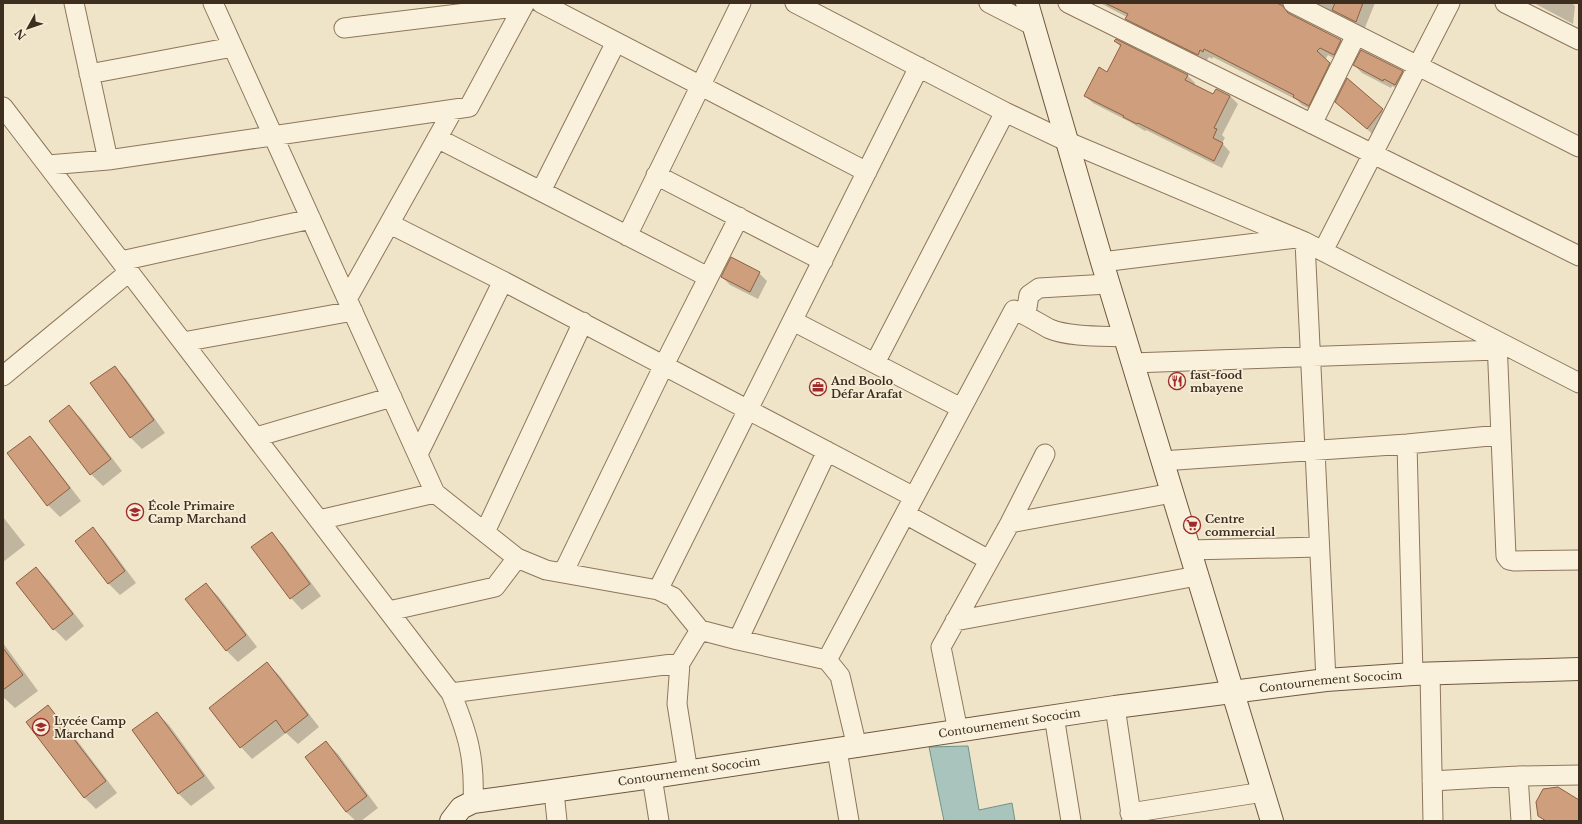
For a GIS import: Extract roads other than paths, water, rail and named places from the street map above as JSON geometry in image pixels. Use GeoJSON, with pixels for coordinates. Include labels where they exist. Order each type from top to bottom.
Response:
{"type":"FeatureCollection","features":[{"type":"Feature","properties":{"kind":"street"},"geometry":{"type":"LineString","coordinates":[[74,3],[108,160]]}},
{"type":"Feature","properties":{"kind":"street"},"geometry":{"type":"LineString","coordinates":[[213,3],[435,493],[517,558],[546,570],[658,590],[673,596],[700,630],[827,660],[840,676],[847,748],[849,821]]}},
{"type":"Feature","properties":{"kind":"street"},"geometry":{"type":"LineString","coordinates":[[627,236],[741,3]]}},
{"type":"Feature","properties":{"kind":"street"},"geometry":{"type":"LineString","coordinates":[[795,3],[1005,112],[1068,142],[1301,240],[1498,345],[1579,383]]}},
{"type":"Feature","properties":{"kind":"street"},"geometry":{"type":"LineString","coordinates":[[989,3],[1034,26]]}},
{"type":"Feature","properties":{"kind":"street"},"geometry":{"type":"LineString","coordinates":[[1027,3],[1108,284],[1272,821]]}},
{"type":"Feature","properties":{"kind":"street"},"geometry":{"type":"LineString","coordinates":[[1068,3],[1579,256]]}},
{"type":"Feature","properties":{"kind":"street"},"geometry":{"type":"LineString","coordinates":[[1293,3],[1579,147]]}},
{"type":"Feature","properties":{"kind":"street"},"geometry":{"type":"LineString","coordinates":[[1323,251],[1450,3]]}},
{"type":"Feature","properties":{"kind":"street"},"geometry":{"type":"LineString","coordinates":[[1505,3],[1579,40]]}},
{"type":"Feature","properties":{"kind":"street"},"geometry":{"type":"LineString","coordinates":[[344,28],[530,4],[616,42],[868,172]]}},
{"type":"Feature","properties":{"kind":"street"},"geometry":{"type":"LineString","coordinates":[[48,165],[108,160],[469,107],[530,4]]}},
{"type":"Feature","properties":{"kind":"street"},"geometry":{"type":"LineString","coordinates":[[1312,124],[1356,35]]}},
{"type":"Feature","properties":{"kind":"street"},"geometry":{"type":"LineString","coordinates":[[541,191],[616,42]]}},
{"type":"Feature","properties":{"kind":"street"},"geometry":{"type":"LineString","coordinates":[[89,74],[233,47]]}},
{"type":"Feature","properties":{"kind":"street"},"geometry":{"type":"LineString","coordinates":[[658,590],[868,172],[919,67]]}},
{"type":"Feature","properties":{"kind":"street"},"geometry":{"type":"LineString","coordinates":[[3,106],[451,693],[462,719],[470,745],[474,779],[473,802]]}},
{"type":"Feature","properties":{"kind":"street"},"geometry":{"type":"LineString","coordinates":[[350,305],[390,224],[453,110]]}},
{"type":"Feature","properties":{"kind":"street"},"geometry":{"type":"LineString","coordinates":[[875,363],[1005,112]]}},
{"type":"Feature","properties":{"kind":"street"},"geometry":{"type":"LineString","coordinates":[[437,138],[708,277]]}},
{"type":"Feature","properties":{"kind":"street"},"geometry":{"type":"LineString","coordinates":[[656,175],[823,261]]}},
{"type":"Feature","properties":{"kind":"street"},"geometry":{"type":"LineString","coordinates":[[563,573],[664,365],[739,217]]}},
{"type":"Feature","properties":{"kind":"street"},"geometry":{"type":"LineString","coordinates":[[3,376],[125,266],[311,219]]}},
{"type":"Feature","properties":{"kind":"street"},"geometry":{"type":"LineString","coordinates":[[390,224],[583,322],[914,496]]}},
{"type":"Feature","properties":{"kind":"street"},"geometry":{"type":"LineString","coordinates":[[1102,262],[1301,240]]}},
{"type":"Feature","properties":{"kind":"street"},"geometry":{"type":"LineString","coordinates":[[1301,240],[1310,356],[1326,680]]}},
{"type":"Feature","properties":{"kind":"street"},"geometry":{"type":"LineString","coordinates":[[418,454],[503,281]]}},
{"type":"Feature","properties":{"kind":"street"},"geometry":{"type":"LineString","coordinates":[[1026,314],[1029,295],[1039,288],[1108,284]]}},
{"type":"Feature","properties":{"kind":"street"},"geometry":{"type":"LineString","coordinates":[[183,342],[350,305]]}},
{"type":"Feature","properties":{"kind":"street"},"geometry":{"type":"LineString","coordinates":[[827,660],[1014,310],[1026,314],[1050,329],[1064,333],[1125,337]]}},
{"type":"Feature","properties":{"kind":"street"},"geometry":{"type":"LineString","coordinates":[[793,321],[962,408]]}},
{"type":"Feature","properties":{"kind":"street"},"geometry":{"type":"LineString","coordinates":[[484,532],[583,322]]}},
{"type":"Feature","properties":{"kind":"street"},"geometry":{"type":"LineString","coordinates":[[1132,363],[1310,356],[1498,345]]}},
{"type":"Feature","properties":{"kind":"street"},"geometry":{"type":"LineString","coordinates":[[1498,345],[1500,435],[1506,556],[1509,560],[1514,561],[1579,560]]}},
{"type":"Feature","properties":{"kind":"street"},"geometry":{"type":"LineString","coordinates":[[256,437],[392,397]]}},
{"type":"Feature","properties":{"kind":"street"},"geometry":{"type":"LineString","coordinates":[[1162,461],[1407,444],[1500,435]]}},
{"type":"Feature","properties":{"kind":"street"},"geometry":{"type":"LineString","coordinates":[[1407,444],[1421,674],[1432,781],[1433,821]]}},
{"type":"Feature","properties":{"kind":"street"},"geometry":{"type":"LineString","coordinates":[[738,640],[828,451]]}},
{"type":"Feature","properties":{"kind":"street"},"geometry":{"type":"LineString","coordinates":[[958,731],[941,647],[1010,523],[1045,454]]}},
{"type":"Feature","properties":{"kind":"street"},"geometry":{"type":"LineString","coordinates":[[319,520],[435,493]]}},
{"type":"Feature","properties":{"kind":"street"},"geometry":{"type":"LineString","coordinates":[[1010,523],[1172,493]]}},
{"type":"Feature","properties":{"kind":"street"},"geometry":{"type":"LineString","coordinates":[[905,514],[989,560]]}},
{"type":"Feature","properties":{"kind":"street"},"geometry":{"type":"LineString","coordinates":[[1190,550],[1319,546]]}},
{"type":"Feature","properties":{"kind":"street"},"geometry":{"type":"LineString","coordinates":[[389,611],[495,587],[517,558]]}},
{"type":"Feature","properties":{"kind":"street"},"geometry":{"type":"LineString","coordinates":[[955,621],[1197,576]]}},
{"type":"Feature","properties":{"kind":"street"},"geometry":{"type":"LineString","coordinates":[[688,772],[678,704],[680,663],[700,630]]}},
{"type":"Feature","properties":{"kind":"street"},"geometry":{"type":"LineString","coordinates":[[451,693],[680,663]]}},
{"type":"Feature","properties":{"kind":"street","name":"Contournement Sococim"},"geometry":{"type":"LineString","coordinates":[[451,821],[462,808],[473,802],[554,792],[1115,707],[1326,680],[1421,674],[1579,669]]}},
{"type":"Feature","properties":{"kind":"street"},"geometry":{"type":"LineString","coordinates":[[1115,707],[1131,817],[1263,792]]}},
{"type":"Feature","properties":{"kind":"street"},"geometry":{"type":"LineString","coordinates":[[1054,716],[1071,821]]}},
{"type":"Feature","properties":{"kind":"street"},"geometry":{"type":"LineString","coordinates":[[1432,781],[1518,776],[1579,775]]}},
{"type":"Feature","properties":{"kind":"street"},"geometry":{"type":"LineString","coordinates":[[1518,776],[1521,821]]}},
{"type":"Feature","properties":{"kind":"street"},"geometry":{"type":"LineString","coordinates":[[652,777],[659,821]]}},
{"type":"Feature","properties":{"kind":"street"},"geometry":{"type":"LineString","coordinates":[[554,792],[557,821]]}},
{"type":"Feature","properties":{"kind":"water"},"geometry":{"type":"Polygon","coordinates":[[[968,746],[979,810],[1012,803],[1015,821],[944,821],[929,747],[968,746]]]}},
{"type":"Feature","properties":{"kind":"place","name":"fast-food mbayene"},"geometry":{"type":"Point","coordinates":[1177,381]}},
{"type":"Feature","properties":{"kind":"place","name":"And Boolo Défar Arafat"},"geometry":{"type":"Point","coordinates":[818,387]}},
{"type":"Feature","properties":{"kind":"place","name":"École Primaire Camp Marchand"},"geometry":{"type":"Point","coordinates":[135,512]}},
{"type":"Feature","properties":{"kind":"place","name":"Centre commercial"},"geometry":{"type":"Point","coordinates":[1192,525]}},
{"type":"Feature","properties":{"kind":"place","name":"Lycée Camp Marchand"},"geometry":{"type":"Point","coordinates":[41,727]}}]}
